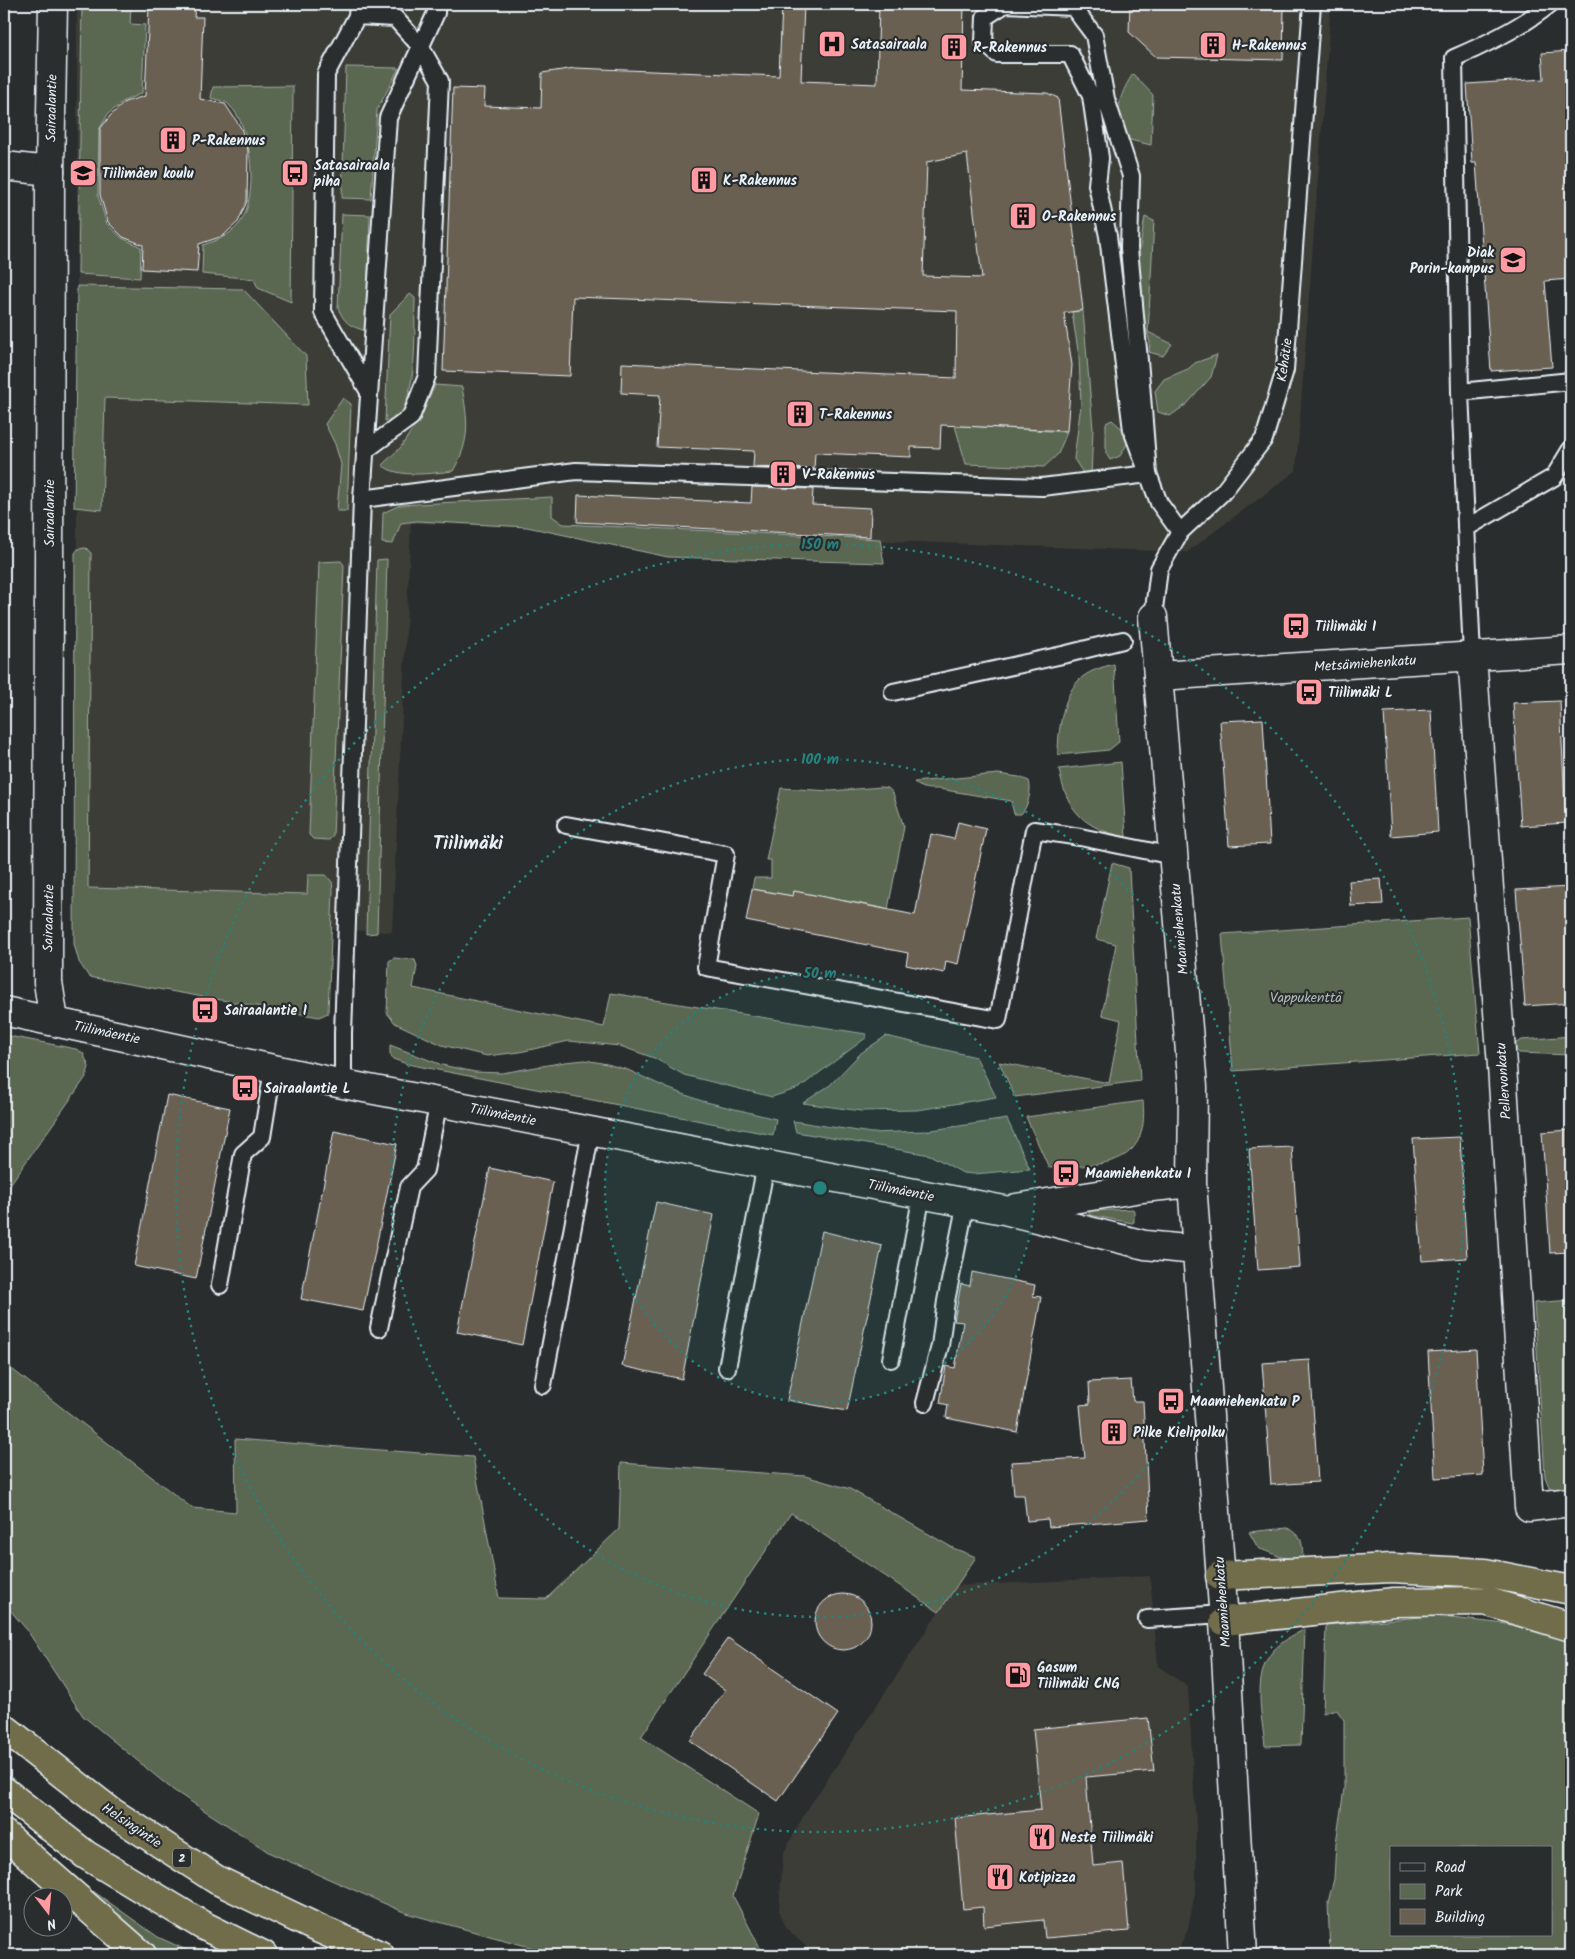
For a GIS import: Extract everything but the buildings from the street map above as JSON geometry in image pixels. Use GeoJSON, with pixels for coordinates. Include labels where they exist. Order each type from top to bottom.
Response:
{"type":"FeatureCollection","features":[{"type":"Feature","properties":{"kind":"highway"},"geometry":{"type":"LineString","coordinates":[[1220,1576],[1392,1568],[1485,1574],[1571,1590]]}},
{"type":"Feature","properties":{"kind":"highway"},"geometry":{"type":"LineString","coordinates":[[1223,1618],[1394,1602],[1485,1601],[1571,1627]]}},
{"type":"Feature","properties":{"kind":"highway","name":"Helsingintie"},"geometry":{"type":"LineString","coordinates":[[4,1728],[110,1811],[216,1880],[316,1928],[380,1955]]}},
{"type":"Feature","properties":{"kind":"highway"},"geometry":{"type":"LineString","coordinates":[[4,1791],[86,1854],[202,1925],[263,1955]]}},
{"type":"Feature","properties":{"kind":"highway"},"geometry":{"type":"LineString","coordinates":[[4,1834],[142,1955]]}},
{"type":"Feature","properties":{"kind":"street","name":"Sairaalantie"},"geometry":{"type":"LineString","coordinates":[[53,4],[50,171],[48,982],[54,1021]]}},
{"type":"Feature","properties":{"kind":"street"},"geometry":{"type":"LineString","coordinates":[[4,166],[50,171]]}},
{"type":"Feature","properties":{"kind":"street","name":"Kehätie"},"geometry":{"type":"LineString","coordinates":[[1153,617],[1158,676]]}},
{"type":"Feature","properties":{"kind":"street","name":"Metsämiehenkatu"},"geometry":{"type":"LineString","coordinates":[[1158,676],[1571,650]]}},
{"type":"Feature","properties":{"kind":"street","name":"Pellervonkatu"},"geometry":{"type":"LineString","coordinates":[[1472,656],[1502,1066],[1529,1507],[1571,1502]]}},
{"type":"Feature","properties":{"kind":"street","name":"Maamiehenkatu"},"geometry":{"type":"LineString","coordinates":[[1158,676],[1193,1087],[1192,1183],[1223,1618],[1242,1955]]}},
{"type":"Feature","properties":{"kind":"street","name":"Tiilimäentie"},"geometry":{"type":"LineString","coordinates":[[4,1011],[343,1084],[966,1202],[1145,1245],[1196,1250]]}},
{"type":"Feature","properties":{"kind":"street","name":"Tiilimäentie"},"geometry":{"type":"LineString","coordinates":[[1004,1210],[1142,1188],[1192,1183]]}},
{"type":"Feature","properties":{"kind":"lane"},"geometry":{"type":"LineString","coordinates":[[343,1084],[343,1033],[362,499],[388,118],[436,13],[436,4]]}},
{"type":"Feature","properties":{"kind":"lane"},"geometry":{"type":"LineString","coordinates":[[1148,474],[1128,248],[1131,176],[1106,99],[1094,35],[1073,7],[1005,4],[985,17],[984,42],[997,54],[1070,54],[1091,96],[1100,158],[1097,185],[1108,236],[1132,430],[1148,474],[1159,503],[1180,532]]}},
{"type":"Feature","properties":{"kind":"lane","name":"Kehätie"},"geometry":{"type":"LineString","coordinates":[[1153,617],[1159,569],[1180,532],[1223,492],[1264,440],[1285,370],[1312,4]]}},
{"type":"Feature","properties":{"kind":"lane"},"geometry":{"type":"LineString","coordinates":[[1472,656],[1460,392],[1454,58],[1483,45],[1539,13],[1550,4]]}},
{"type":"Feature","properties":{"kind":"lane"},"geometry":{"type":"LineString","coordinates":[[366,450],[411,417],[427,376],[440,81],[420,46],[395,18],[357,10],[326,74],[323,312],[369,392]]}},
{"type":"Feature","properties":{"kind":"lane"},"geometry":{"type":"LineString","coordinates":[[1100,158],[1124,154]]}},
{"type":"Feature","properties":{"kind":"lane"},"geometry":{"type":"LineString","coordinates":[[1460,392],[1571,381]]}},
{"type":"Feature","properties":{"kind":"lane"},"geometry":{"type":"LineString","coordinates":[[1466,528],[1554,477],[1571,449]]}},
{"type":"Feature","properties":{"kind":"lane"},"geometry":{"type":"LineString","coordinates":[[362,499],[576,470],[1042,486],[1148,474]]}},
{"type":"Feature","properties":{"kind":"lane"},"geometry":{"type":"LineString","coordinates":[[893,692],[1123,640]]}},
{"type":"Feature","properties":{"kind":"lane"},"geometry":{"type":"LineString","coordinates":[[566,825],[726,854],[706,968],[998,1020],[1034,830],[1080,837],[1173,856]]}},
{"type":"Feature","properties":{"kind":"lane"},"geometry":{"type":"LineString","coordinates":[[220,1284],[243,1154],[262,1137],[273,1069]]}},
{"type":"Feature","properties":{"kind":"lane"},"geometry":{"type":"LineString","coordinates":[[379,1328],[409,1187],[425,1170],[439,1101]]}},
{"type":"Feature","properties":{"kind":"lane"},"geometry":{"type":"LineString","coordinates":[[543,1385],[591,1131]]}},
{"type":"Feature","properties":{"kind":"lane"},"geometry":{"type":"LineString","coordinates":[[727,1368],[766,1164]]}},
{"type":"Feature","properties":{"kind":"lane"},"geometry":{"type":"LineString","coordinates":[[891,1359],[922,1194]]}},
{"type":"Feature","properties":{"kind":"lane"},"geometry":{"type":"LineString","coordinates":[[925,1403],[940,1346],[946,1301],[966,1202]]}},
{"type":"Feature","properties":{"kind":"lane"},"geometry":{"type":"LineString","coordinates":[[1146,1619],[1223,1618]]}},
{"type":"Feature","properties":{"kind":"shaded area"},"geometry":{"type":"Polygon","coordinates":[[[77,4],[1331,4],[1296,471],[1187,552],[411,523],[392,932],[77,920],[77,4]]]}},
{"type":"Feature","properties":{"kind":"shaded area"},"geometry":{"type":"Polygon","coordinates":[[[1150,1576],[1158,1666],[1188,1687],[1196,1827],[1196,1888],[1188,1928],[1176,1955],[821,1955],[813,1953],[786,1928],[779,1910],[783,1854],[805,1813],[956,1586],[1150,1576]]]}},
{"type":"Feature","properties":{"kind":"green space"},"geometry":{"type":"Polygon","coordinates":[[[82,4],[160,4],[160,6],[131,5],[130,24],[145,25],[142,93],[124,101],[108,114],[99,130],[98,196],[107,224],[122,238],[141,247],[140,278],[78,274],[82,4]]]}},
{"type":"Feature","properties":{"kind":"green space"},"geometry":{"type":"Polygon","coordinates":[[[346,67],[399,68],[377,110],[371,199],[342,198],[346,67]]]}},
{"type":"Feature","properties":{"kind":"green space"},"geometry":{"type":"Polygon","coordinates":[[[1133,74],[1153,95],[1151,145],[1130,140],[1120,122],[1121,97],[1133,74]]]}},
{"type":"Feature","properties":{"kind":"green space"},"geometry":{"type":"Polygon","coordinates":[[[293,86],[291,302],[258,288],[254,279],[202,274],[203,245],[223,237],[239,224],[245,213],[251,181],[248,146],[244,129],[237,115],[228,104],[211,98],[213,87],[293,86]]]}},
{"type":"Feature","properties":{"kind":"green space"},"geometry":{"type":"Polygon","coordinates":[[[342,214],[370,215],[366,331],[349,324],[343,318],[338,308],[342,214]]]}},
{"type":"Feature","properties":{"kind":"green space"},"geometry":{"type":"Polygon","coordinates":[[[1145,217],[1154,221],[1148,332],[1172,344],[1163,356],[1149,352],[1150,342],[1141,313],[1139,253],[1145,217]]]}},
{"type":"Feature","properties":{"kind":"green space"},"geometry":{"type":"Polygon","coordinates":[[[77,286],[243,289],[306,356],[308,405],[105,398],[102,510],[74,507],[77,286]]]}},
{"type":"Feature","properties":{"kind":"green space"},"geometry":{"type":"Polygon","coordinates":[[[410,294],[415,298],[415,345],[409,394],[396,420],[385,421],[390,314],[410,294]]]}},
{"type":"Feature","properties":{"kind":"green space"},"geometry":{"type":"Polygon","coordinates":[[[1083,311],[1093,429],[1091,476],[1087,479],[1074,459],[1081,404],[1079,357],[1072,312],[1083,311]]]}},
{"type":"Feature","properties":{"kind":"green space"},"geometry":{"type":"Polygon","coordinates":[[[1217,355],[1211,377],[1187,404],[1170,416],[1158,412],[1155,391],[1164,379],[1188,369],[1195,363],[1217,355]]]}},
{"type":"Feature","properties":{"kind":"green space"},"geometry":{"type":"Polygon","coordinates":[[[435,385],[462,387],[467,420],[465,440],[463,450],[453,471],[406,474],[382,465],[401,447],[422,414],[435,385]]]}},
{"type":"Feature","properties":{"kind":"green space"},"geometry":{"type":"Polygon","coordinates":[[[343,398],[351,404],[347,511],[337,511],[341,464],[335,444],[325,424],[343,398]]]}},
{"type":"Feature","properties":{"kind":"green space"},"geometry":{"type":"Polygon","coordinates":[[[1112,420],[1127,433],[1127,444],[1120,456],[1110,460],[1106,453],[1106,423],[1112,420]]]}},
{"type":"Feature","properties":{"kind":"green space"},"geometry":{"type":"Polygon","coordinates":[[[955,426],[1067,432],[1058,454],[1044,467],[966,464],[955,426]]]}},
{"type":"Feature","properties":{"kind":"green space"},"geometry":{"type":"Polygon","coordinates":[[[552,497],[552,516],[563,524],[880,539],[884,563],[668,557],[527,527],[417,521],[401,523],[393,544],[382,543],[383,513],[400,505],[552,497]]]}},
{"type":"Feature","properties":{"kind":"green space"},"geometry":{"type":"Polygon","coordinates":[[[86,548],[91,553],[88,888],[307,894],[308,875],[326,875],[332,882],[333,890],[328,1013],[319,1017],[89,977],[79,962],[74,944],[75,553],[78,549],[86,548]]]}},
{"type":"Feature","properties":{"kind":"green space"},"geometry":{"type":"Polygon","coordinates":[[[387,559],[377,933],[366,934],[377,560],[387,559]]]}},
{"type":"Feature","properties":{"kind":"green space"},"geometry":{"type":"Polygon","coordinates":[[[341,561],[344,565],[333,836],[329,840],[313,839],[309,835],[319,562],[341,561]]]}},
{"type":"Feature","properties":{"kind":"green space"},"geometry":{"type":"Polygon","coordinates":[[[1114,664],[1119,742],[1109,750],[1058,755],[1062,715],[1073,687],[1087,674],[1114,664]]]}},
{"type":"Feature","properties":{"kind":"green space"},"geometry":{"type":"Polygon","coordinates":[[[1121,762],[1126,837],[1099,829],[1079,815],[1067,796],[1059,769],[1121,762]]]}},
{"type":"Feature","properties":{"kind":"green space"},"geometry":{"type":"Polygon","coordinates":[[[998,774],[1019,777],[1029,781],[1029,798],[1021,814],[1014,814],[1011,801],[939,789],[926,789],[914,782],[998,774]]]}},
{"type":"Feature","properties":{"kind":"green space"},"geometry":{"type":"Polygon","coordinates":[[[781,788],[831,791],[888,788],[893,793],[904,827],[888,909],[794,891],[793,896],[752,889],[754,878],[771,878],[771,860],[766,860],[781,788]]]}},
{"type":"Feature","properties":{"kind":"green space"},"geometry":{"type":"Polygon","coordinates":[[[1112,863],[1129,868],[1140,1081],[1015,1097],[999,1062],[1109,1083],[1121,1020],[1102,1015],[1116,944],[1096,939],[1112,863]]]}},
{"type":"Feature","properties":{"kind":"green space","name":"Vappukenttä"},"geometry":{"type":"Polygon","coordinates":[[[1468,917],[1480,1053],[1233,1071],[1222,934],[1468,917]]]}},
{"type":"Feature","properties":{"kind":"green space"},"geometry":{"type":"Polygon","coordinates":[[[394,958],[415,960],[417,966],[413,988],[604,1027],[611,993],[866,1034],[867,1037],[799,1088],[772,1097],[684,1075],[654,1058],[620,1046],[569,1041],[520,1052],[487,1056],[442,1045],[395,1023],[387,1013],[389,961],[394,958]]]}},
{"type":"Feature","properties":{"kind":"green space"},"geometry":{"type":"Polygon","coordinates":[[[4,1035],[76,1049],[83,1053],[89,1067],[86,1077],[4,1193],[4,1035]]]}},
{"type":"Feature","properties":{"kind":"green space"},"geometry":{"type":"Polygon","coordinates":[[[886,1036],[976,1057],[996,1097],[918,1110],[861,1111],[803,1103],[830,1085],[861,1053],[886,1036]]]}},
{"type":"Feature","properties":{"kind":"green space"},"geometry":{"type":"Polygon","coordinates":[[[1571,1036],[1571,1055],[1519,1053],[1516,1050],[1516,1043],[1522,1040],[1571,1036]]]}},
{"type":"Feature","properties":{"kind":"green space"},"geometry":{"type":"Polygon","coordinates":[[[390,1045],[442,1065],[475,1072],[502,1073],[585,1060],[607,1064],[628,1070],[667,1088],[702,1101],[776,1119],[773,1135],[407,1064],[393,1059],[390,1054],[390,1045]]]}},
{"type":"Feature","properties":{"kind":"green space"},"geometry":{"type":"Polygon","coordinates":[[[1143,1101],[1143,1124],[1138,1140],[1130,1151],[1117,1159],[1086,1166],[1049,1168],[1026,1117],[1143,1101]]]}},
{"type":"Feature","properties":{"kind":"green space"},"geometry":{"type":"Polygon","coordinates":[[[1007,1119],[1030,1169],[974,1174],[963,1173],[930,1155],[796,1132],[793,1121],[871,1133],[925,1131],[1007,1119]]]}},
{"type":"Feature","properties":{"kind":"green space"},"geometry":{"type":"Polygon","coordinates":[[[1133,1209],[1134,1222],[1132,1223],[1089,1215],[1089,1211],[1133,1209]]]}},
{"type":"Feature","properties":{"kind":"green space"},"geometry":{"type":"Polygon","coordinates":[[[1571,1300],[1571,1487],[1558,1490],[1549,1487],[1545,1477],[1534,1303],[1571,1300]]]}},
{"type":"Feature","properties":{"kind":"green space"},"geometry":{"type":"Polygon","coordinates":[[[4,1363],[192,1508],[236,1512],[235,1439],[473,1457],[499,1598],[546,1599],[619,1529],[621,1463],[805,1476],[850,1489],[953,1548],[976,1557],[939,1612],[791,1513],[641,1737],[759,1814],[733,1896],[764,1955],[559,1955],[406,1913],[270,1853],[173,1790],[83,1716],[27,1630],[4,1603],[4,1363]]]}},
{"type":"Feature","properties":{"kind":"green space"},"geometry":{"type":"Polygon","coordinates":[[[1287,1528],[1297,1534],[1301,1541],[1303,1560],[1281,1557],[1258,1548],[1249,1532],[1287,1528]]]}},
{"type":"Feature","properties":{"kind":"green space"},"geometry":{"type":"Polygon","coordinates":[[[1433,1616],[1525,1626],[1571,1640],[1571,1955],[1330,1955],[1328,1902],[1334,1879],[1336,1843],[1344,1789],[1344,1720],[1336,1709],[1323,1713],[1326,1625],[1433,1616]]]}},
{"type":"Feature","properties":{"kind":"green space"},"geometry":{"type":"Polygon","coordinates":[[[1305,1629],[1301,1745],[1265,1746],[1260,1697],[1262,1672],[1277,1647],[1305,1629]]]}},
{"type":"Feature","properties":{"kind":"green space"},"geometry":{"type":"Polygon","coordinates":[[[93,1891],[158,1937],[197,1955],[163,1955],[91,1895],[93,1891]]]}},
{"type":"Feature","properties":{"kind":"place","name":"Satasairaala"},"geometry":{"type":"Point","coordinates":[832,44]}},
{"type":"Feature","properties":{"kind":"place","name":"H-Rakennus"},"geometry":{"type":"Point","coordinates":[1213,45]}},
{"type":"Feature","properties":{"kind":"place","name":"R-Rakennus"},"geometry":{"type":"Point","coordinates":[954,47]}},
{"type":"Feature","properties":{"kind":"place","name":"P-Rakennus"},"geometry":{"type":"Point","coordinates":[173,140]}},
{"type":"Feature","properties":{"kind":"place","name":"Tiilimäen koulu"},"geometry":{"type":"Point","coordinates":[83,173]}},
{"type":"Feature","properties":{"kind":"place","name":"Satasairaala piha"},"geometry":{"type":"Point","coordinates":[295,173]}},
{"type":"Feature","properties":{"kind":"place","name":"K-Rakennus"},"geometry":{"type":"Point","coordinates":[704,180]}},
{"type":"Feature","properties":{"kind":"place","name":"O-Rakennus"},"geometry":{"type":"Point","coordinates":[1023,216]}},
{"type":"Feature","properties":{"kind":"place","name":"Diak Porin-kampus"},"geometry":{"type":"Point","coordinates":[1513,260]}},
{"type":"Feature","properties":{"kind":"place","name":"T-Rakennus"},"geometry":{"type":"Point","coordinates":[800,414]}},
{"type":"Feature","properties":{"kind":"place","name":"V-Rakennus"},"geometry":{"type":"Point","coordinates":[783,474]}},
{"type":"Feature","properties":{"kind":"place","name":"Tiilimäki I"},"geometry":{"type":"Point","coordinates":[1296,626]}},
{"type":"Feature","properties":{"kind":"place","name":"Tiilimäki L"},"geometry":{"type":"Point","coordinates":[1309,692]}},
{"type":"Feature","properties":{"kind":"place","name":"Sairaalantie I"},"geometry":{"type":"Point","coordinates":[205,1010]}},
{"type":"Feature","properties":{"kind":"place","name":"Sairaalantie L"},"geometry":{"type":"Point","coordinates":[245,1088]}},
{"type":"Feature","properties":{"kind":"place","name":"Maamiehenkatu I"},"geometry":{"type":"Point","coordinates":[1066,1173]}},
{"type":"Feature","properties":{"kind":"place","name":"Maamiehenkatu P"},"geometry":{"type":"Point","coordinates":[1171,1401]}},
{"type":"Feature","properties":{"kind":"place","name":"Pilke Kielipolku"},"geometry":{"type":"Point","coordinates":[1114,1432]}},
{"type":"Feature","properties":{"kind":"place","name":"Gasum Tiilimäki CNG"},"geometry":{"type":"Point","coordinates":[1018,1675]}},
{"type":"Feature","properties":{"kind":"place","name":"Neste Tiilimäki"},"geometry":{"type":"Point","coordinates":[1042,1837]}},
{"type":"Feature","properties":{"kind":"place","name":"Kotipizza"},"geometry":{"type":"Point","coordinates":[1000,1877]}},
{"type":"Feature","properties":{"kind":"district","name":"Tiilimäki"},"geometry":{"type":"Point","coordinates":[468,842]}}]}
